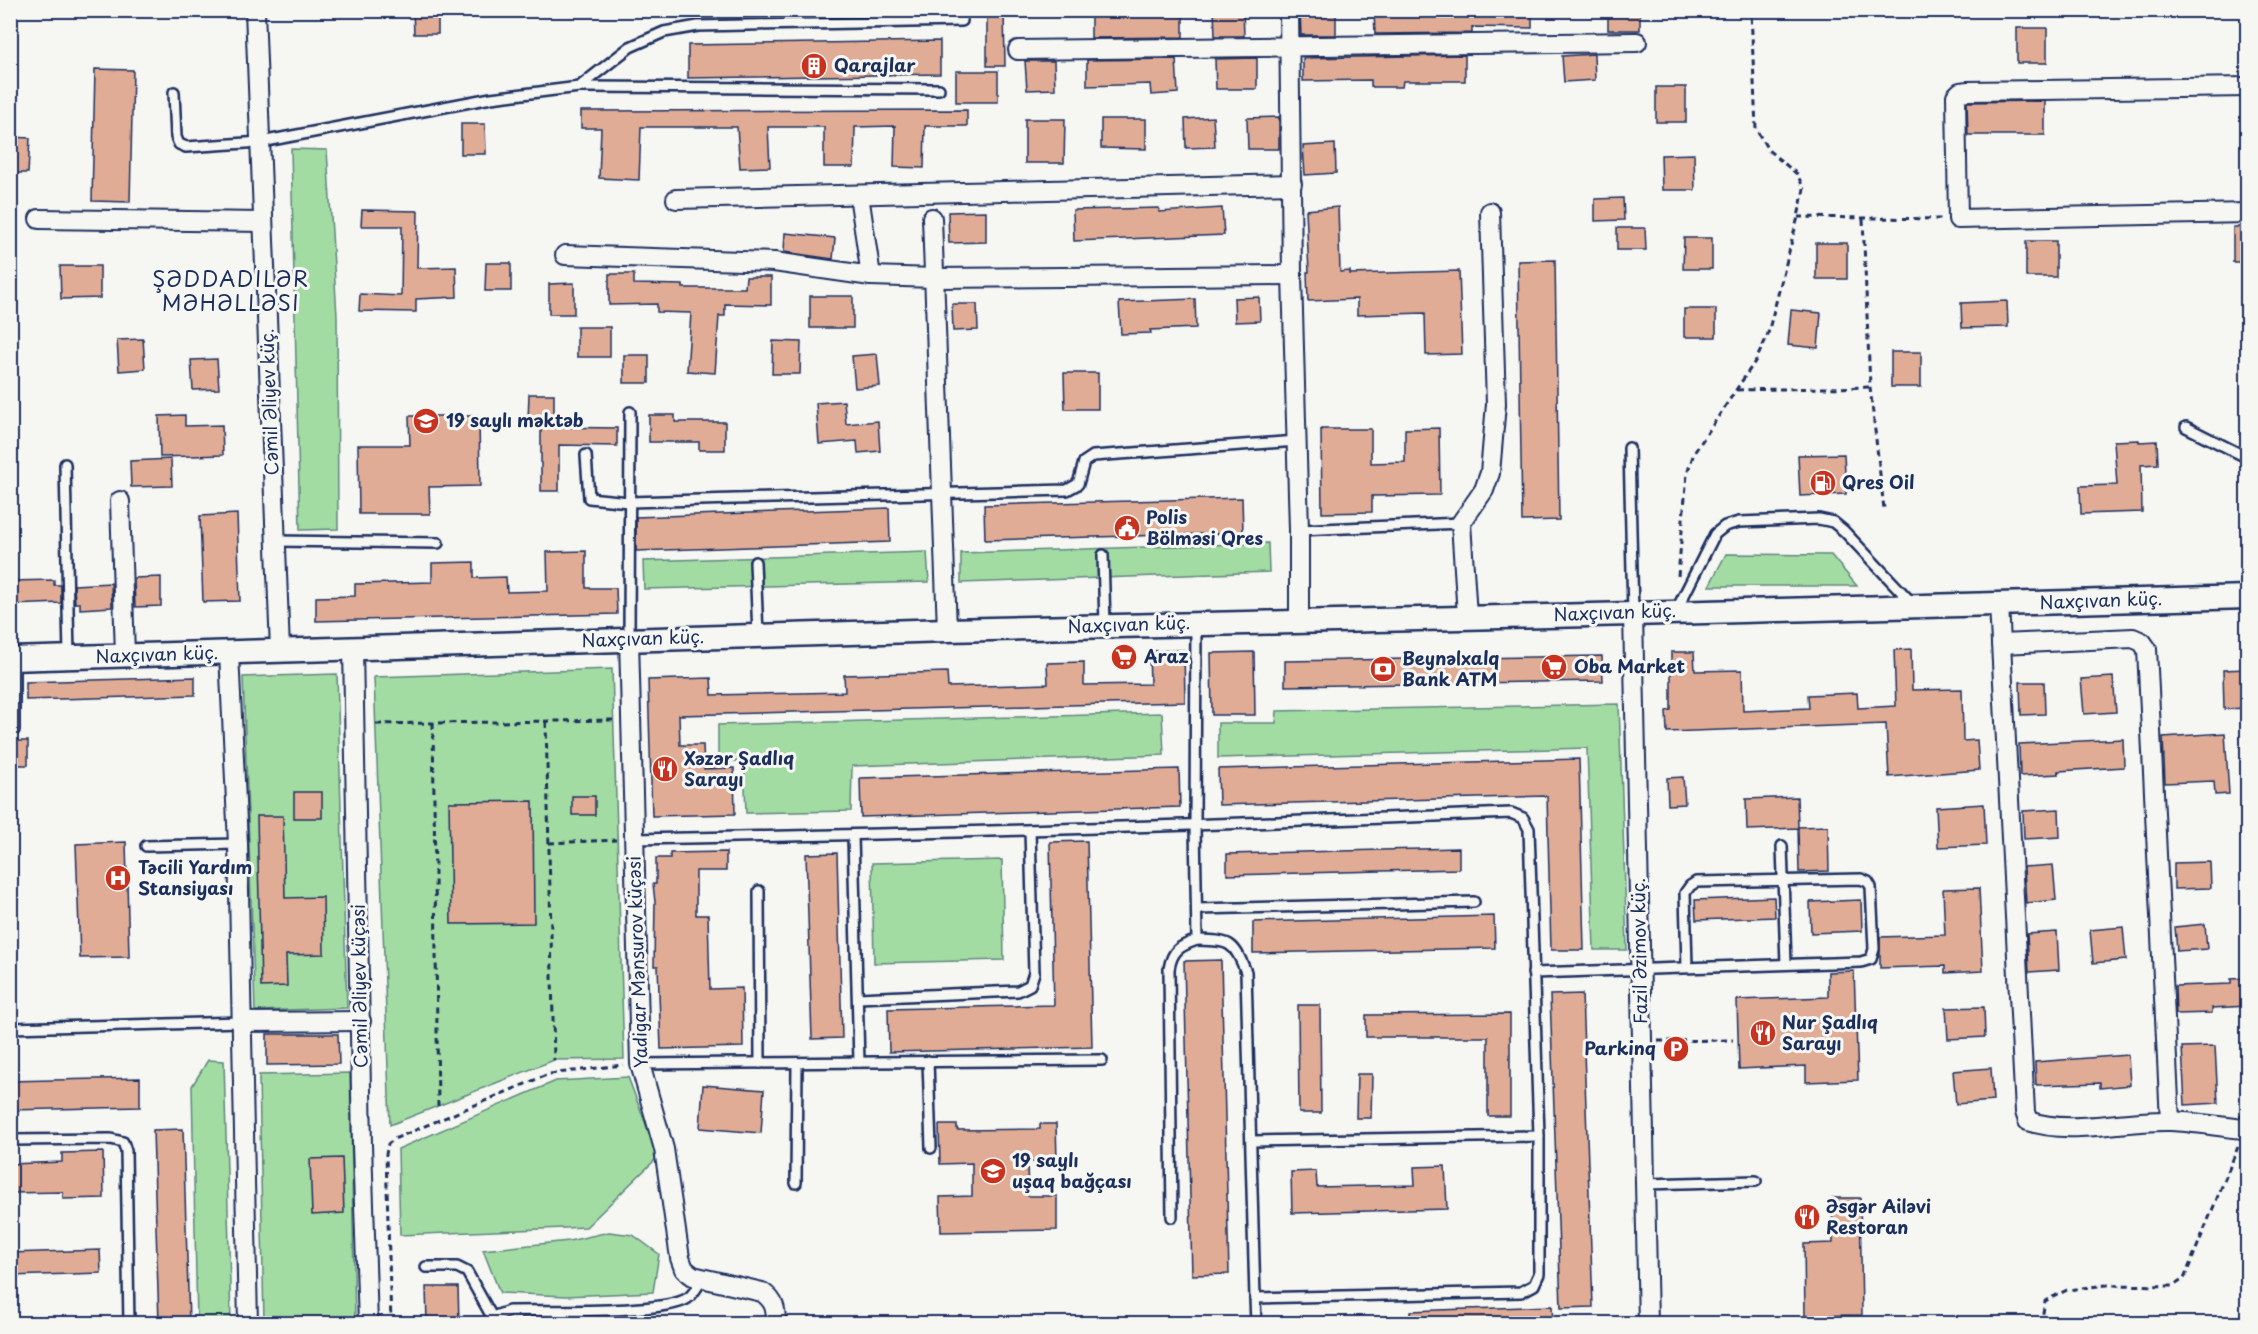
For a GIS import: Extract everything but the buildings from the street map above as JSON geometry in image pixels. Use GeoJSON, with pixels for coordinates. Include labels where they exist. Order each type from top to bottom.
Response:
{"type":"FeatureCollection","features":[{"type":"Feature","properties":{"kind":"street","name":"Cəmil Əliyev küç."},"geometry":{"type":"LineString","coordinates":[[255,10],[280,650]]}},
{"type":"Feature","properties":{"kind":"street"},"geometry":{"type":"LineString","coordinates":[[1289,10],[1299,620]]}},
{"type":"Feature","properties":{"kind":"street"},"geometry":{"type":"LineString","coordinates":[[1018,50],[1637,42]]}},
{"type":"Feature","properties":{"kind":"street"},"geometry":{"type":"LineString","coordinates":[[2247,87],[1960,92],[1956,96],[1958,219],[2247,213]]}},
{"type":"Feature","properties":{"kind":"street"},"geometry":{"type":"LineString","coordinates":[[676,199],[1292,184]]}},
{"type":"Feature","properties":{"kind":"street"},"geometry":{"type":"LineString","coordinates":[[859,195],[872,276]]}},
{"type":"Feature","properties":{"kind":"street"},"geometry":{"type":"LineString","coordinates":[[1467,616],[1461,523],[1484,490],[1490,472],[1496,404],[1490,212]]}},
{"type":"Feature","properties":{"kind":"street"},"geometry":{"type":"LineString","coordinates":[[932,218],[947,630]]}},
{"type":"Feature","properties":{"kind":"street"},"geometry":{"type":"LineString","coordinates":[[39,219],[263,222]]}},
{"type":"Feature","properties":{"kind":"street"},"geometry":{"type":"LineString","coordinates":[[565,255],[774,262],[872,276],[935,278],[1292,276]]}},
{"type":"Feature","properties":{"kind":"street"},"geometry":{"type":"LineString","coordinates":[[120,501],[125,655]]}},
{"type":"Feature","properties":{"kind":"street","name":"Naxçıvan küç."},"geometry":{"type":"LineString","coordinates":[[12,659],[1105,625],[1633,614],[2247,597]]}},
{"type":"Feature","properties":{"kind":"street"},"geometry":{"type":"LineString","coordinates":[[1999,604],[2025,1112],[2028,1121],[2042,1126],[2065,1127],[2170,1121],[2246,1126]]}},
{"type":"Feature","properties":{"kind":"street","name":"Fazil Əzimov küç."},"geometry":{"type":"LineString","coordinates":[[1633,614],[1648,1323]]}},
{"type":"Feature","properties":{"kind":"street"},"geometry":{"type":"LineString","coordinates":[[2001,644],[2133,638],[2142,642],[2147,649],[2170,1121]]}},
{"type":"Feature","properties":{"kind":"street","name":"Yadigar Mənsurov küçəsi"},"geometry":{"type":"LineString","coordinates":[[629,639],[640,1064],[664,1149],[680,1258],[684,1269],[693,1276],[762,1292],[771,1298],[776,1308],[776,1323]]}},
{"type":"Feature","properties":{"kind":"street","name":"Cəmil Əliyev küçəsi"},"geometry":{"type":"LineString","coordinates":[[352,648],[368,1323]]}},
{"type":"Feature","properties":{"kind":"street"},"geometry":{"type":"LineString","coordinates":[[229,652],[238,844],[248,1323]]}},
{"type":"Feature","properties":{"kind":"street"},"geometry":{"type":"LineString","coordinates":[[242,1022],[361,1021]]}},
{"type":"Feature","properties":{"kind":"lane"},"geometry":{"type":"LineString","coordinates":[[579,87],[630,47],[664,32],[686,28],[962,21]]}},
{"type":"Feature","properties":{"kind":"lane"},"geometry":{"type":"LineString","coordinates":[[174,92],[176,137],[179,144],[186,147],[261,142],[491,98],[579,87],[939,88]]}},
{"type":"Feature","properties":{"kind":"lane"},"geometry":{"type":"LineString","coordinates":[[629,639],[630,412]]}},
{"type":"Feature","properties":{"kind":"lane"},"geometry":{"type":"LineString","coordinates":[[2186,427],[2247,458]]}},
{"type":"Feature","properties":{"kind":"lane"},"geometry":{"type":"LineString","coordinates":[[586,455],[589,498],[629,502],[1066,490],[1078,484],[1084,462],[1093,456],[1297,441]]}},
{"type":"Feature","properties":{"kind":"lane"},"geometry":{"type":"LineString","coordinates":[[1629,448],[1633,614]]}},
{"type":"Feature","properties":{"kind":"lane"},"geometry":{"type":"LineString","coordinates":[[65,464],[69,657]]}},
{"type":"Feature","properties":{"kind":"lane"},"geometry":{"type":"LineString","coordinates":[[1676,612],[1715,534],[1725,526],[1739,522],[1819,519],[1833,522],[1844,531],[1914,606]]}},
{"type":"Feature","properties":{"kind":"lane"},"geometry":{"type":"LineString","coordinates":[[1299,530],[1461,523]]}},
{"type":"Feature","properties":{"kind":"lane"},"geometry":{"type":"LineString","coordinates":[[275,541],[438,543]]}},
{"type":"Feature","properties":{"kind":"lane"},"geometry":{"type":"LineString","coordinates":[[1103,555],[1105,625]]}},
{"type":"Feature","properties":{"kind":"lane"},"geometry":{"type":"LineString","coordinates":[[755,562],[758,635]]}},
{"type":"Feature","properties":{"kind":"lane"},"geometry":{"type":"LineString","coordinates":[[1196,623],[1197,940]]}},
{"type":"Feature","properties":{"kind":"lane"},"geometry":{"type":"LineString","coordinates":[[12,659],[14,730]]}},
{"type":"Feature","properties":{"kind":"lane"},"geometry":{"type":"LineString","coordinates":[[633,839],[853,836],[1195,826],[1511,813],[1523,818],[1528,828],[1539,1136],[1539,1274],[1534,1285],[1521,1292],[1255,1298]]}},
{"type":"Feature","properties":{"kind":"lane"},"geometry":{"type":"LineString","coordinates":[[858,998],[1018,991],[1030,985],[1034,973],[1030,830]]}},
{"type":"Feature","properties":{"kind":"lane"},"geometry":{"type":"LineString","coordinates":[[853,836],[859,1062]]}},
{"type":"Feature","properties":{"kind":"lane"},"geometry":{"type":"LineString","coordinates":[[146,846],[238,844]]}},
{"type":"Feature","properties":{"kind":"lane"},"geometry":{"type":"LineString","coordinates":[[1782,846],[1786,964]]}},
{"type":"Feature","properties":{"kind":"lane"},"geometry":{"type":"LineString","coordinates":[[1533,973],[1862,962],[1871,959],[1874,949],[1871,886],[1862,879],[1696,882],[1685,893],[1687,967]]}},
{"type":"Feature","properties":{"kind":"lane"},"geometry":{"type":"LineString","coordinates":[[759,891],[760,1063]]}},
{"type":"Feature","properties":{"kind":"lane"},"geometry":{"type":"LineString","coordinates":[[1197,909],[1474,902]]}},
{"type":"Feature","properties":{"kind":"lane"},"geometry":{"type":"LineString","coordinates":[[1172,1217],[1168,969],[1171,956],[1179,947],[1197,940],[1224,941],[1237,950],[1246,972],[1256,1323]]}},
{"type":"Feature","properties":{"kind":"lane"},"geometry":{"type":"LineString","coordinates":[[10,1028],[242,1022]]}},
{"type":"Feature","properties":{"kind":"lane"},"geometry":{"type":"LineString","coordinates":[[640,1064],[1102,1060]]}},
{"type":"Feature","properties":{"kind":"lane"},"geometry":{"type":"LineString","coordinates":[[928,1061],[931,1148]]}},
{"type":"Feature","properties":{"kind":"lane"},"geometry":{"type":"LineString","coordinates":[[796,1183],[797,1063]]}},
{"type":"Feature","properties":{"kind":"lane"},"geometry":{"type":"LineString","coordinates":[[1252,1141],[1539,1136]]}},
{"type":"Feature","properties":{"kind":"lane"},"geometry":{"type":"LineString","coordinates":[[10,1140],[111,1139],[123,1142],[126,1151],[129,1323]]}},
{"type":"Feature","properties":{"kind":"lane"},"geometry":{"type":"LineString","coordinates":[[1645,1184],[1755,1181]]}},
{"type":"Feature","properties":{"kind":"lane"},"geometry":{"type":"LineString","coordinates":[[426,1267],[457,1267],[466,1272],[489,1320],[509,1311],[649,1308],[674,1305],[690,1297],[702,1279]]}},
{"type":"Feature","properties":{"kind":"path"},"geometry":{"type":"LineString","coordinates":[[1677,581],[1687,474],[1694,453],[1756,360],[1767,337],[1804,189],[1797,174],[1768,150],[1755,129],[1751,10]]}},
{"type":"Feature","properties":{"kind":"path"},"geometry":{"type":"LineString","coordinates":[[1798,217],[1958,219]]}},
{"type":"Feature","properties":{"kind":"path"},"geometry":{"type":"LineString","coordinates":[[1863,219],[1870,387],[1884,509]]}},
{"type":"Feature","properties":{"kind":"path"},"geometry":{"type":"LineString","coordinates":[[1737,390],[1870,387]]}},
{"type":"Feature","properties":{"kind":"path"},"geometry":{"type":"LineString","coordinates":[[376,724],[614,720]]}},
{"type":"Feature","properties":{"kind":"path"},"geometry":{"type":"LineString","coordinates":[[546,722],[554,1060]]}},
{"type":"Feature","properties":{"kind":"path"},"geometry":{"type":"LineString","coordinates":[[433,723],[438,1106]]}},
{"type":"Feature","properties":{"kind":"path"},"geometry":{"type":"LineString","coordinates":[[549,843],[633,839]]}},
{"type":"Feature","properties":{"kind":"path"},"geometry":{"type":"LineString","coordinates":[[1642,1041],[1732,1040]]}},
{"type":"Feature","properties":{"kind":"path"},"geometry":{"type":"LineString","coordinates":[[392,1323],[386,1154],[388,1144],[394,1139],[549,1074],[640,1064]]}},
{"type":"Feature","properties":{"kind":"path"},"geometry":{"type":"LineString","coordinates":[[2041,1323],[2045,1300],[2067,1290],[2106,1285],[2173,1286],[2184,1279],[2246,1126]]}},
{"type":"Feature","properties":{"kind":"green space"},"geometry":{"type":"Polygon","coordinates":[[[291,149],[327,150],[337,316],[338,529],[300,530],[291,149]]]}},
{"type":"Feature","properties":{"kind":"green space"},"geometry":{"type":"Polygon","coordinates":[[[1268,543],[1269,572],[961,583],[961,553],[1268,543]]]}},
{"type":"Feature","properties":{"kind":"green space"},"geometry":{"type":"Polygon","coordinates":[[[927,552],[929,582],[644,589],[643,561],[927,552]]]}},
{"type":"Feature","properties":{"kind":"green space"},"geometry":{"type":"Polygon","coordinates":[[[1726,554],[1831,555],[1857,586],[1709,586],[1726,554]]]}},
{"type":"Feature","properties":{"kind":"green space"},"geometry":{"type":"Polygon","coordinates":[[[612,669],[624,1059],[554,1060],[390,1125],[374,677],[612,669]]]}},
{"type":"Feature","properties":{"kind":"green space"},"geometry":{"type":"Polygon","coordinates":[[[337,674],[347,1008],[255,1011],[243,677],[337,674]]]}},
{"type":"Feature","properties":{"kind":"green space"},"geometry":{"type":"Polygon","coordinates":[[[1619,704],[1627,950],[1594,950],[1587,748],[1218,758],[1218,723],[1276,723],[1277,711],[1619,704]]]}},
{"type":"Feature","properties":{"kind":"green space"},"geometry":{"type":"Polygon","coordinates":[[[1162,713],[1164,755],[852,766],[851,811],[746,813],[744,761],[718,761],[718,725],[1162,713]]]}},
{"type":"Feature","properties":{"kind":"green space"},"geometry":{"type":"Polygon","coordinates":[[[1002,860],[1004,960],[874,963],[872,863],[1002,860]]]}},
{"type":"Feature","properties":{"kind":"green space"},"geometry":{"type":"Polygon","coordinates":[[[208,1060],[224,1061],[231,1323],[197,1323],[192,1086],[208,1060]]]}},
{"type":"Feature","properties":{"kind":"green space"},"geometry":{"type":"Polygon","coordinates":[[[350,1073],[355,1323],[264,1323],[259,1075],[350,1073]]]}},
{"type":"Feature","properties":{"kind":"green space"},"geometry":{"type":"Polygon","coordinates":[[[628,1077],[658,1157],[586,1227],[400,1235],[398,1149],[556,1081],[628,1077]]]}},
{"type":"Feature","properties":{"kind":"green space"},"geometry":{"type":"Polygon","coordinates":[[[609,1232],[633,1235],[659,1254],[653,1292],[566,1296],[500,1293],[483,1250],[569,1241],[609,1232]]]}},
{"type":"Feature","properties":{"kind":"place","name":"Qarajlar"},"geometry":{"type":"Point","coordinates":[814,66]}},
{"type":"Feature","properties":{"kind":"place","name":"19 saylı məktəb"},"geometry":{"type":"Point","coordinates":[426,421]}},
{"type":"Feature","properties":{"kind":"place","name":"Qres Oil"},"geometry":{"type":"Point","coordinates":[1823,483]}},
{"type":"Feature","properties":{"kind":"place","name":"Polis Bölməsi Qres"},"geometry":{"type":"Point","coordinates":[1127,528]}},
{"type":"Feature","properties":{"kind":"place","name":"Araz"},"geometry":{"type":"Point","coordinates":[1124,657]}},
{"type":"Feature","properties":{"kind":"place","name":"Oba Market"},"geometry":{"type":"Point","coordinates":[1554,667]}},
{"type":"Feature","properties":{"kind":"place","name":"Beynəlxalq Bank ATM"},"geometry":{"type":"Point","coordinates":[1383,669]}},
{"type":"Feature","properties":{"kind":"place","name":"Xəzər Şadlıq Sarayı"},"geometry":{"type":"Point","coordinates":[665,769]}},
{"type":"Feature","properties":{"kind":"place","name":"Təcili Yardım Stansiyası"},"geometry":{"type":"Point","coordinates":[118,878]}},
{"type":"Feature","properties":{"kind":"place","name":"Nur Şadlıq Sarayı"},"geometry":{"type":"Point","coordinates":[1763,1033]}},
{"type":"Feature","properties":{"kind":"place","name":"Parkinq"},"geometry":{"type":"Point","coordinates":[1676,1049]}},
{"type":"Feature","properties":{"kind":"place","name":"19 saylı uşaq bağçası"},"geometry":{"type":"Point","coordinates":[993,1171]}},
{"type":"Feature","properties":{"kind":"place","name":"Əsgər Ailəvi Restoran"},"geometry":{"type":"Point","coordinates":[1807,1217]}},
{"type":"Feature","properties":{"kind":"district","name":"ŞƏDDADILƏR MƏHƏLLƏSI"},"geometry":{"type":"Point","coordinates":[231,292]}}]}
